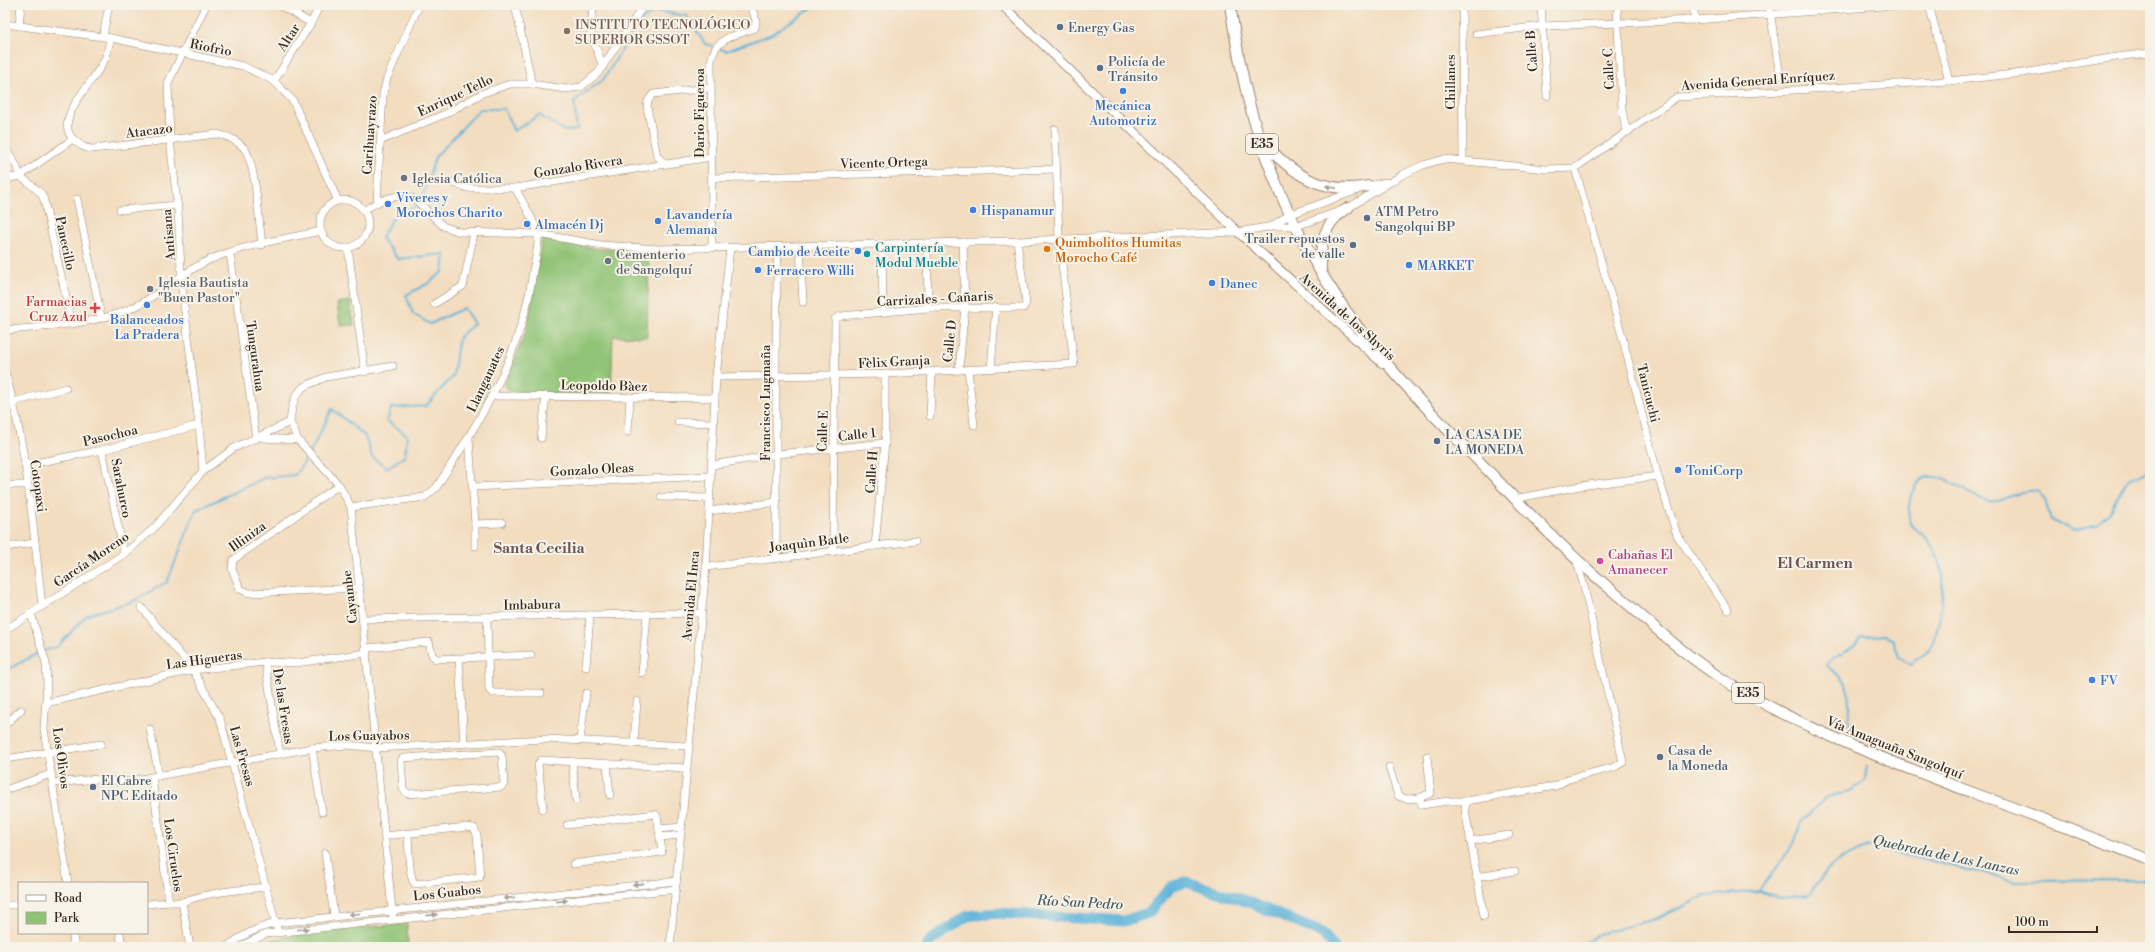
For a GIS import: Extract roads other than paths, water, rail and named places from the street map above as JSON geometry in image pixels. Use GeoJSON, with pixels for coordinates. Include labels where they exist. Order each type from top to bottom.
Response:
{"type":"FeatureCollection","features":[{"type":"Feature","properties":{"kind":"highway","name":"E35"},"geometry":{"type":"LineString","coordinates":[[1230,5],[1239,58],[1260,138],[1289,215],[1321,274]]}},
{"type":"Feature","properties":{"kind":"highway"},"geometry":{"type":"LineString","coordinates":[[1260,138],[1279,159],[1307,179],[1344,189],[1369,186]]}},
{"type":"Feature","properties":{"kind":"highway"},"geometry":{"type":"LineString","coordinates":[[1321,274],[1320,252],[1322,238],[1329,225],[1348,208]]}},
{"type":"Feature","properties":{"kind":"highway","name":"Vía Amaguaña Sangolquí"},"geometry":{"type":"LineString","coordinates":[[1321,274],[1361,332],[1400,380],[1514,499],[1644,620],[1722,679],[1777,709],[1873,755],[2150,860]]}},
{"type":"Feature","properties":{"kind":"main road","name":"Avenida de los Shyris"},"geometry":{"type":"LineString","coordinates":[[1002,5],[1238,232],[1400,380]]}},
{"type":"Feature","properties":{"kind":"street"},"geometry":{"type":"LineString","coordinates":[[19,26],[21,5]]}},
{"type":"Feature","properties":{"kind":"street"},"geometry":{"type":"LineString","coordinates":[[103,36],[109,5]]}},
{"type":"Feature","properties":{"kind":"street","name":"Antisana"},"geometry":{"type":"LineString","coordinates":[[203,471],[182,276],[178,205],[170,140],[167,87],[206,5]]}},
{"type":"Feature","properties":{"kind":"street"},"geometry":{"type":"LineString","coordinates":[[279,5],[311,23]]}},
{"type":"Feature","properties":{"kind":"street","name":"Altar"},"geometry":{"type":"LineString","coordinates":[[274,81],[311,23],[320,5]]}},
{"type":"Feature","properties":{"kind":"street","name":"Carihuayrazo"},"geometry":{"type":"LineString","coordinates":[[377,201],[381,109],[387,78],[419,5]]}},
{"type":"Feature","properties":{"kind":"street"},"geometry":{"type":"LineString","coordinates":[[515,5],[532,84]]}},
{"type":"Feature","properties":{"kind":"street"},"geometry":{"type":"LineString","coordinates":[[593,5],[592,34],[602,67]]}},
{"type":"Feature","properties":{"kind":"street","name":"Enrique Tello"},"geometry":{"type":"LineString","coordinates":[[380,141],[445,114],[483,93],[510,84],[532,84],[564,90],[574,89],[587,83],[602,67],[644,5]]}},
{"type":"Feature","properties":{"kind":"street","name":"Dario Figueroa"},"geometry":{"type":"LineString","coordinates":[[712,248],[710,65],[714,51],[720,44],[732,36],[755,28],[756,21],[751,5]]}},
{"type":"Feature","properties":{"kind":"street","name":"Chillanes"},"geometry":{"type":"LineString","coordinates":[[1462,5],[1463,160]]}},
{"type":"Feature","properties":{"kind":"street","name":"Calle B"},"geometry":{"type":"LineString","coordinates":[[1541,5],[1547,96]]}},
{"type":"Feature","properties":{"kind":"street","name":"Calle C"},"geometry":{"type":"LineString","coordinates":[[1617,5],[1622,110],[1628,132]]}},
{"type":"Feature","properties":{"kind":"street"},"geometry":{"type":"LineString","coordinates":[[1693,5],[1695,20]]}},
{"type":"Feature","properties":{"kind":"street"},"geometry":{"type":"LineString","coordinates":[[1769,5],[1780,76]]}},
{"type":"Feature","properties":{"kind":"street"},"geometry":{"type":"LineString","coordinates":[[1476,34],[1542,26],[1695,20],[1847,7],[1897,5]]}},
{"type":"Feature","properties":{"kind":"street"},"geometry":{"type":"LineString","coordinates":[[1929,5],[1949,81]]}},
{"type":"Feature","properties":{"kind":"street","name":"Riofrìo"},"geometry":{"type":"LineString","coordinates":[[5,24],[103,36],[243,66],[274,81],[293,101],[338,201]]}},
{"type":"Feature","properties":{"kind":"street"},"geometry":{"type":"LineString","coordinates":[[5,179],[20,176],[73,139],[67,128],[67,116],[104,61],[111,38]]}},
{"type":"Feature","properties":{"kind":"street","name":"Avenida General Enríquez"},"geometry":{"type":"LineString","coordinates":[[1575,168],[1672,100],[1684,96],[1949,81],[2023,73],[2116,56],[2150,53]]}},
{"type":"Feature","properties":{"kind":"street"},"geometry":{"type":"LineString","coordinates":[[665,164],[657,156],[647,108],[650,97],[653,94],[710,88]]}},
{"type":"Feature","properties":{"kind":"street"},"geometry":{"type":"LineString","coordinates":[[1055,129],[1059,239]]}},
{"type":"Feature","properties":{"kind":"street","name":"Atacazo"},"geometry":{"type":"LineString","coordinates":[[73,139],[85,148],[93,149],[217,134],[226,136],[244,148],[251,161],[262,245]]}},
{"type":"Feature","properties":{"kind":"street"},"geometry":{"type":"LineString","coordinates":[[5,147],[16,165],[20,176]]}},
{"type":"Feature","properties":{"kind":"street","name":"Gonzalo Rivera"},"geometry":{"type":"LineString","coordinates":[[451,182],[467,188],[515,188],[711,158]]}},
{"type":"Feature","properties":{"kind":"street"},"geometry":{"type":"LineString","coordinates":[[364,211],[377,201],[401,196],[415,199],[449,229],[474,233],[538,234],[602,245],[658,249],[1017,241],[1238,232],[1273,226],[1295,226],[1348,208],[1412,170],[1436,160],[1463,160],[1546,169],[1575,168]]}},
{"type":"Feature","properties":{"kind":"street","name":"Tanicuchi"},"geometry":{"type":"LineString","coordinates":[[1575,168],[1622,336],[1658,476],[1677,535],[1728,610]]}},
{"type":"Feature","properties":{"kind":"street","name":"Vicente Ortega"},"geometry":{"type":"LineString","coordinates":[[711,178],[1057,169]]}},
{"type":"Feature","properties":{"kind":"street","name":"Panecillo"},"geometry":{"type":"LineString","coordinates":[[20,176],[41,193],[44,200],[72,324]]}},
{"type":"Feature","properties":{"kind":"street"},"geometry":{"type":"LineString","coordinates":[[1273,226],[1289,215],[1369,186],[1393,181]]}},
{"type":"Feature","properties":{"kind":"street"},"geometry":{"type":"LineString","coordinates":[[515,188],[538,234]]}},
{"type":"Feature","properties":{"kind":"street"},"geometry":{"type":"LineString","coordinates":[[77,199],[101,317]]}},
{"type":"Feature","properties":{"kind":"street"},"geometry":{"type":"LineString","coordinates":[[338,201],[352,202],[364,211],[368,224],[364,237],[360,242],[348,248],[334,246],[328,242],[320,231],[321,215],[325,209],[338,201]]}},
{"type":"Feature","properties":{"kind":"street"},"geometry":{"type":"LineString","coordinates":[[120,210],[178,205]]}},
{"type":"Feature","properties":{"kind":"street"},"geometry":{"type":"LineString","coordinates":[[5,330],[72,324],[101,317],[141,303],[209,260],[230,253],[320,231]]}},
{"type":"Feature","properties":{"kind":"street"},"geometry":{"type":"LineString","coordinates":[[434,304],[463,286],[474,233]]}},
{"type":"Feature","properties":{"kind":"street","name":"Llanganates"},"geometry":{"type":"LineString","coordinates":[[351,507],[425,497],[436,488],[469,438],[494,396],[522,327],[532,278],[538,234]]}},
{"type":"Feature","properties":{"kind":"street","name":"Fèlix Granja"},"geometry":{"type":"LineString","coordinates":[[716,377],[885,374],[1074,364],[1059,239]]}},
{"type":"Feature","properties":{"kind":"street","name":"Carrizales - Cañaris"},"geometry":{"type":"LineString","coordinates":[[841,316],[928,308],[1023,308],[1026,303],[1017,241]]}},
{"type":"Feature","properties":{"kind":"street","name":"Calle D"},"geometry":{"type":"LineString","coordinates":[[959,370],[965,307],[963,242]]}},
{"type":"Feature","properties":{"kind":"street"},"geometry":{"type":"LineString","coordinates":[[927,243],[928,308]]}},
{"type":"Feature","properties":{"kind":"street"},"geometry":{"type":"LineString","coordinates":[[882,244],[883,313]]}},
{"type":"Feature","properties":{"kind":"street"},"geometry":{"type":"LineString","coordinates":[[800,246],[803,302]]}},
{"type":"Feature","properties":{"kind":"street","name":"Francisco Lugmaña"},"geometry":{"type":"LineString","coordinates":[[776,559],[778,454],[775,419],[778,247]]}},
{"type":"Feature","properties":{"kind":"street"},"geometry":{"type":"LineString","coordinates":[[348,248],[365,372]]}},
{"type":"Feature","properties":{"kind":"street","name":"Avenida El Inca"},"geometry":{"type":"LineString","coordinates":[[670,947],[706,567],[716,377],[730,248]]}},
{"type":"Feature","properties":{"kind":"street","name":"Tungurahua"},"geometry":{"type":"LineString","coordinates":[[230,253],[256,439]]}},
{"type":"Feature","properties":{"kind":"street"},"geometry":{"type":"LineString","coordinates":[[991,369],[996,307]]}},
{"type":"Feature","properties":{"kind":"street","name":"Calle E"},"geometry":{"type":"LineString","coordinates":[[833,552],[833,448],[836,375],[834,321],[841,316]]}},
{"type":"Feature","properties":{"kind":"street"},"geometry":{"type":"LineString","coordinates":[[290,422],[292,407],[296,396],[303,387],[326,377],[365,372],[393,366]]}},
{"type":"Feature","properties":{"kind":"street"},"geometry":{"type":"LineString","coordinates":[[968,369],[974,425]]}},
{"type":"Feature","properties":{"kind":"street"},"geometry":{"type":"LineString","coordinates":[[930,416],[932,371]]}},
{"type":"Feature","properties":{"kind":"street","name":"Cotopaxi"},"geometry":{"type":"LineString","coordinates":[[5,372],[13,402],[25,465],[42,605]]}},
{"type":"Feature","properties":{"kind":"street","name":"Calle H"},"geometry":{"type":"LineString","coordinates":[[875,546],[885,443],[885,374]]}},
{"type":"Feature","properties":{"kind":"street"},"geometry":{"type":"LineString","coordinates":[[13,402],[66,388]]}},
{"type":"Feature","properties":{"kind":"street","name":"Leopoldo Bàez"},"geometry":{"type":"LineString","coordinates":[[494,396],[715,398]]}},
{"type":"Feature","properties":{"kind":"street"},"geometry":{"type":"LineString","coordinates":[[541,438],[546,396]]}},
{"type":"Feature","properties":{"kind":"street"},"geometry":{"type":"LineString","coordinates":[[628,432],[630,397]]}},
{"type":"Feature","properties":{"kind":"street","name":"García Moreno"},"geometry":{"type":"LineString","coordinates":[[5,630],[124,554],[154,528],[203,471],[234,448],[290,422]]}},
{"type":"Feature","properties":{"kind":"street","name":"Cayambe"},"geometry":{"type":"LineString","coordinates":[[290,422],[300,442],[339,486],[351,507],[377,748],[384,836],[394,919]]}},
{"type":"Feature","properties":{"kind":"street"},"geometry":{"type":"LineString","coordinates":[[678,422],[714,423]]}},
{"type":"Feature","properties":{"kind":"street","name":"Pasochoa"},"geometry":{"type":"LineString","coordinates":[[25,465],[102,450],[199,425]]}},
{"type":"Feature","properties":{"kind":"street","name":"García Moreno"},"geometry":{"type":"LineString","coordinates":[[256,439],[270,437],[300,442]]}},
{"type":"Feature","properties":{"kind":"street"},"geometry":{"type":"LineString","coordinates":[[469,438],[473,487],[475,524],[473,533],[475,546]]}},
{"type":"Feature","properties":{"kind":"street","name":"Calle 1"},"geometry":{"type":"LineString","coordinates":[[712,465],[778,454],[885,443]]}},
{"type":"Feature","properties":{"kind":"street","name":"Sarahurco"},"geometry":{"type":"LineString","coordinates":[[102,450],[124,554]]}},
{"type":"Feature","properties":{"kind":"street","name":"Gonzalo Oleas"},"geometry":{"type":"LineString","coordinates":[[473,487],[711,476]]}},
{"type":"Feature","properties":{"kind":"street"},"geometry":{"type":"LineString","coordinates":[[1514,499],[1580,486],[1658,476]]}},
{"type":"Feature","properties":{"kind":"street"},"geometry":{"type":"LineString","coordinates":[[5,485],[27,485]]}},
{"type":"Feature","properties":{"kind":"street","name":"Illiniza"},"geometry":{"type":"LineString","coordinates":[[339,486],[233,560],[232,569],[240,589],[249,593],[360,588]]}},
{"type":"Feature","properties":{"kind":"street"},"geometry":{"type":"LineString","coordinates":[[661,497],[710,498]]}},
{"type":"Feature","properties":{"kind":"street"},"geometry":{"type":"LineString","coordinates":[[709,511],[777,502]]}},
{"type":"Feature","properties":{"kind":"street"},"geometry":{"type":"LineString","coordinates":[[475,524],[502,524]]}},
{"type":"Feature","properties":{"kind":"street","name":"Joaquìn Batle"},"geometry":{"type":"LineString","coordinates":[[706,567],[915,541]]}},
{"type":"Feature","properties":{"kind":"street"},"geometry":{"type":"LineString","coordinates":[[5,547],[35,543]]}},
{"type":"Feature","properties":{"kind":"street"},"geometry":{"type":"LineString","coordinates":[[1419,798],[1422,805],[1448,801],[1466,801],[1556,786],[1568,779],[1615,767],[1623,762],[1584,586],[1575,557]]}},
{"type":"Feature","properties":{"kind":"street","name":"Las Fresas"},"geometry":{"type":"LineString","coordinates":[[140,608],[193,670],[220,719],[233,762],[278,932]]}},
{"type":"Feature","properties":{"kind":"street","name":"Imbabura"},"geometry":{"type":"LineString","coordinates":[[364,619],[701,613]]}},
{"type":"Feature","properties":{"kind":"street","name":"Los Olivos"},"geometry":{"type":"LineString","coordinates":[[31,614],[46,663],[46,703],[44,729],[68,882]]}},
{"type":"Feature","properties":{"kind":"street"},"geometry":{"type":"LineString","coordinates":[[642,672],[647,614]]}},
{"type":"Feature","properties":{"kind":"street"},"geometry":{"type":"LineString","coordinates":[[586,667],[590,615]]}},
{"type":"Feature","properties":{"kind":"street"},"geometry":{"type":"LineString","coordinates":[[487,617],[487,657],[491,692],[541,693]]}},
{"type":"Feature","properties":{"kind":"street","name":"Las Higueras"},"geometry":{"type":"LineString","coordinates":[[46,703],[193,670],[265,662],[296,663],[429,642],[432,655],[436,659],[458,659]]}},
{"type":"Feature","properties":{"kind":"street"},"geometry":{"type":"LineString","coordinates":[[464,743],[458,659],[531,655]]}},
{"type":"Feature","properties":{"kind":"street","name":"De las Fresas"},"geometry":{"type":"LineString","coordinates":[[265,662],[280,754]]}},
{"type":"Feature","properties":{"kind":"street"},"geometry":{"type":"LineString","coordinates":[[580,740],[586,693]]}},
{"type":"Feature","properties":{"kind":"street"},"geometry":{"type":"LineString","coordinates":[[634,743],[637,701]]}},
{"type":"Feature","properties":{"kind":"street"},"geometry":{"type":"LineString","coordinates":[[5,725],[21,710]]}},
{"type":"Feature","properties":{"kind":"street","name":"Los Ciruelos"},"geometry":{"type":"LineString","coordinates":[[150,729],[169,902],[182,902],[190,947]]}},
{"type":"Feature","properties":{"kind":"street","name":"Los Guayabos"},"geometry":{"type":"LineString","coordinates":[[53,783],[98,779],[124,782],[312,748],[348,745],[377,748],[546,738],[688,746]]}},
{"type":"Feature","properties":{"kind":"street"},"geometry":{"type":"LineString","coordinates":[[454,743],[455,754]]}},
{"type":"Feature","properties":{"kind":"street"},"geometry":{"type":"LineString","coordinates":[[5,758],[101,744]]}},
{"type":"Feature","properties":{"kind":"street"},"geometry":{"type":"LineString","coordinates":[[312,748],[322,812]]}},
{"type":"Feature","properties":{"kind":"street"},"geometry":{"type":"LineString","coordinates":[[499,752],[501,754],[503,786],[408,794],[405,792],[401,761],[403,758],[455,754],[499,752]]}},
{"type":"Feature","properties":{"kind":"street"},"geometry":{"type":"LineString","coordinates":[[1389,767],[1398,796],[1407,799],[1419,798],[1431,793],[1432,790],[1427,756]]}},
{"type":"Feature","properties":{"kind":"street"},"geometry":{"type":"LineString","coordinates":[[542,809],[539,762],[542,760],[686,768]]}},
{"type":"Feature","properties":{"kind":"street"},"geometry":{"type":"LineString","coordinates":[[572,761],[576,800]]}},
{"type":"Feature","properties":{"kind":"street"},"geometry":{"type":"LineString","coordinates":[[606,764],[610,795]]}},
{"type":"Feature","properties":{"kind":"street"},"geometry":{"type":"LineString","coordinates":[[5,790],[51,774]]}},
{"type":"Feature","properties":{"kind":"street"},"geometry":{"type":"LineString","coordinates":[[1466,801],[1465,810],[1484,916]]}},
{"type":"Feature","properties":{"kind":"street"},"geometry":{"type":"LineString","coordinates":[[567,826],[655,814],[657,816],[660,833],[661,853],[573,864]]}},
{"type":"Feature","properties":{"kind":"street"},"geometry":{"type":"LineString","coordinates":[[660,833],[682,827]]}},
{"type":"Feature","properties":{"kind":"street"},"geometry":{"type":"LineString","coordinates":[[384,836],[474,828],[480,877],[415,884],[412,880],[411,873],[408,834]]}},
{"type":"Feature","properties":{"kind":"street"},"geometry":{"type":"LineString","coordinates":[[660,833],[681,835]]}},
{"type":"Feature","properties":{"kind":"street"},"geometry":{"type":"LineString","coordinates":[[1470,841],[1509,835]]}},
{"type":"Feature","properties":{"kind":"street"},"geometry":{"type":"LineString","coordinates":[[325,853],[334,916]]}},
{"type":"Feature","properties":{"kind":"street"},"geometry":{"type":"LineString","coordinates":[[1476,877],[1515,871]]}},
{"type":"Feature","properties":{"kind":"street","name":"Los Guabos"},"geometry":{"type":"LineString","coordinates":[[226,947],[244,934],[276,923],[677,881]]}},
{"type":"Feature","properties":{"kind":"street"},"geometry":{"type":"LineString","coordinates":[[182,902],[199,896],[222,891],[265,886]]}},
{"type":"Feature","properties":{"kind":"street","name":"Los Guabos"},"geometry":{"type":"LineString","coordinates":[[240,947],[266,934],[278,932],[676,889]]}},
{"type":"Feature","properties":{"kind":"street"},"geometry":{"type":"LineString","coordinates":[[148,904],[169,902]]}},
{"type":"Feature","properties":{"kind":"street"},"geometry":{"type":"LineString","coordinates":[[5,905],[18,905]]}},
{"type":"Feature","properties":{"kind":"street"},"geometry":{"type":"LineString","coordinates":[[73,934],[74,947]]}},
{"type":"Feature","properties":{"kind":"waterway"},"geometry":{"type":"LineString","coordinates":[[718,48],[726,51],[772,34],[816,5]]}},
{"type":"Feature","properties":{"kind":"waterway"},"geometry":{"type":"LineString","coordinates":[[44,651],[57,647],[87,615],[134,601],[167,582],[196,510],[264,478],[295,475],[308,457],[332,409],[365,436],[372,457],[387,468],[405,456],[407,435],[387,421],[391,408],[426,406],[453,376],[459,337],[474,324],[464,308],[430,324],[413,314],[406,295],[427,284],[443,272],[445,254],[398,259],[381,238],[397,211],[420,206],[435,157],[480,109],[504,109],[514,131],[539,115],[565,131],[577,130],[574,101],[603,80],[640,21],[655,11],[687,16],[705,44],[713,46]]}},
{"type":"Feature","properties":{"kind":"waterway"},"geometry":{"type":"LineString","coordinates":[[1854,739],[1850,726],[1849,698],[1846,684],[1842,678],[1827,665],[1831,660],[1853,647],[1861,637],[1885,635],[1893,639],[1899,657],[1910,664],[1927,652],[1936,633],[1941,606],[1941,567],[1938,558],[1928,541],[1911,525],[1909,517],[1912,493],[1915,486],[1920,481],[1926,478],[1941,478],[1976,497],[1989,501],[1999,501],[2022,492],[2039,492],[2045,500],[2051,520],[2073,530],[2097,524],[2107,515],[2128,479],[2150,471]]}},
{"type":"Feature","properties":{"kind":"waterway"},"geometry":{"type":"LineString","coordinates":[[5,671],[40,652]]}},
{"type":"Feature","properties":{"kind":"waterway"},"geometry":{"type":"LineString","coordinates":[[1759,891],[1794,843],[1801,822],[1827,797],[1850,791],[1864,782],[1867,767]]}},
{"type":"Feature","properties":{"kind":"waterway","name":"Quebrada de Las Lanzas"},"geometry":{"type":"LineString","coordinates":[[1581,947],[1598,934],[1656,919],[1705,896],[1759,891],[1781,898],[1809,895],[1828,870],[1840,860],[1869,847],[2016,881],[2142,880],[2150,876]]}},
{"type":"Feature","properties":{"kind":"waterway","name":"Río San Pedro"},"geometry":{"type":"LineString","coordinates":[[927,947],[930,941],[967,916],[998,913],[1124,921],[1148,913],[1171,887],[1186,882],[1246,901],[1322,933],[1334,947]]}},
{"type":"Feature","properties":{"kind":"place","name":"Energy Gas"},"geometry":{"type":"Point","coordinates":[1060,27]}},
{"type":"Feature","properties":{"kind":"place","name":"INSTITUTO TECNOLÓGICO SUPERIOR GSSOT"},"geometry":{"type":"Point","coordinates":[567,31]}},
{"type":"Feature","properties":{"kind":"place","name":"Policía de Tránsito"},"geometry":{"type":"Point","coordinates":[1100,68]}},
{"type":"Feature","properties":{"kind":"place","name":"Mecánica Automotriz"},"geometry":{"type":"Point","coordinates":[1123,91]}},
{"type":"Feature","properties":{"kind":"place","name":"Iglesia Católica"},"geometry":{"type":"Point","coordinates":[404,178]}},
{"type":"Feature","properties":{"kind":"place","name":"Viveres y Morochos Charito"},"geometry":{"type":"Point","coordinates":[388,204]}},
{"type":"Feature","properties":{"kind":"place","name":"Hispanamur"},"geometry":{"type":"Point","coordinates":[973,210]}},
{"type":"Feature","properties":{"kind":"place","name":"ATM Petro Sangolqui BP"},"geometry":{"type":"Point","coordinates":[1367,218]}},
{"type":"Feature","properties":{"kind":"place","name":"Lavandería Alemana"},"geometry":{"type":"Point","coordinates":[658,221]}},
{"type":"Feature","properties":{"kind":"place","name":"Almacén Dj"},"geometry":{"type":"Point","coordinates":[527,224]}},
{"type":"Feature","properties":{"kind":"place","name":"Trailer repuestos de valle"},"geometry":{"type":"Point","coordinates":[1353,245]}},
{"type":"Feature","properties":{"kind":"place","name":"Quimbolitos Humitas Morocho Café"},"geometry":{"type":"Point","coordinates":[1047,249]}},
{"type":"Feature","properties":{"kind":"place","name":"Cambio de Aceite"},"geometry":{"type":"Point","coordinates":[858,251]}},
{"type":"Feature","properties":{"kind":"place","name":"Carpintería Modul Mueble"},"geometry":{"type":"Point","coordinates":[867,254]}},
{"type":"Feature","properties":{"kind":"place","name":"Cementerio de Sangolquí"},"geometry":{"type":"Point","coordinates":[608,261]}},
{"type":"Feature","properties":{"kind":"place","name":"MARKET"},"geometry":{"type":"Point","coordinates":[1409,265]}},
{"type":"Feature","properties":{"kind":"place","name":"Ferracero Willi"},"geometry":{"type":"Point","coordinates":[758,270]}},
{"type":"Feature","properties":{"kind":"place","name":"Danec"},"geometry":{"type":"Point","coordinates":[1212,283]}},
{"type":"Feature","properties":{"kind":"place","name":"Iglesia Bautista \"Buen Pastor\""},"geometry":{"type":"Point","coordinates":[150,289]}},
{"type":"Feature","properties":{"kind":"place","name":"Balanceados La Pradera"},"geometry":{"type":"Point","coordinates":[147,305]}},
{"type":"Feature","properties":{"kind":"place","name":"Farmacias Cruz Azul"},"geometry":{"type":"Point","coordinates":[95,308]}},
{"type":"Feature","properties":{"kind":"place","name":"LA CASA DE LA MONEDA"},"geometry":{"type":"Point","coordinates":[1437,441]}},
{"type":"Feature","properties":{"kind":"place","name":"ToniCorp"},"geometry":{"type":"Point","coordinates":[1678,470]}},
{"type":"Feature","properties":{"kind":"place","name":"Cabañas El Amanecer"},"geometry":{"type":"Point","coordinates":[1600,561]}},
{"type":"Feature","properties":{"kind":"place","name":"FV"},"geometry":{"type":"Point","coordinates":[2092,680]}},
{"type":"Feature","properties":{"kind":"place","name":"Casa de la Moneda"},"geometry":{"type":"Point","coordinates":[1660,757]}},
{"type":"Feature","properties":{"kind":"place","name":"El Cabre NPC Editado"},"geometry":{"type":"Point","coordinates":[93,787]}},
{"type":"Feature","properties":{"kind":"district","name":"Santa Cecilia"},"geometry":{"type":"Point","coordinates":[539,548]}},
{"type":"Feature","properties":{"kind":"district","name":"El Carmen"},"geometry":{"type":"Point","coordinates":[1815,563]}}]}
